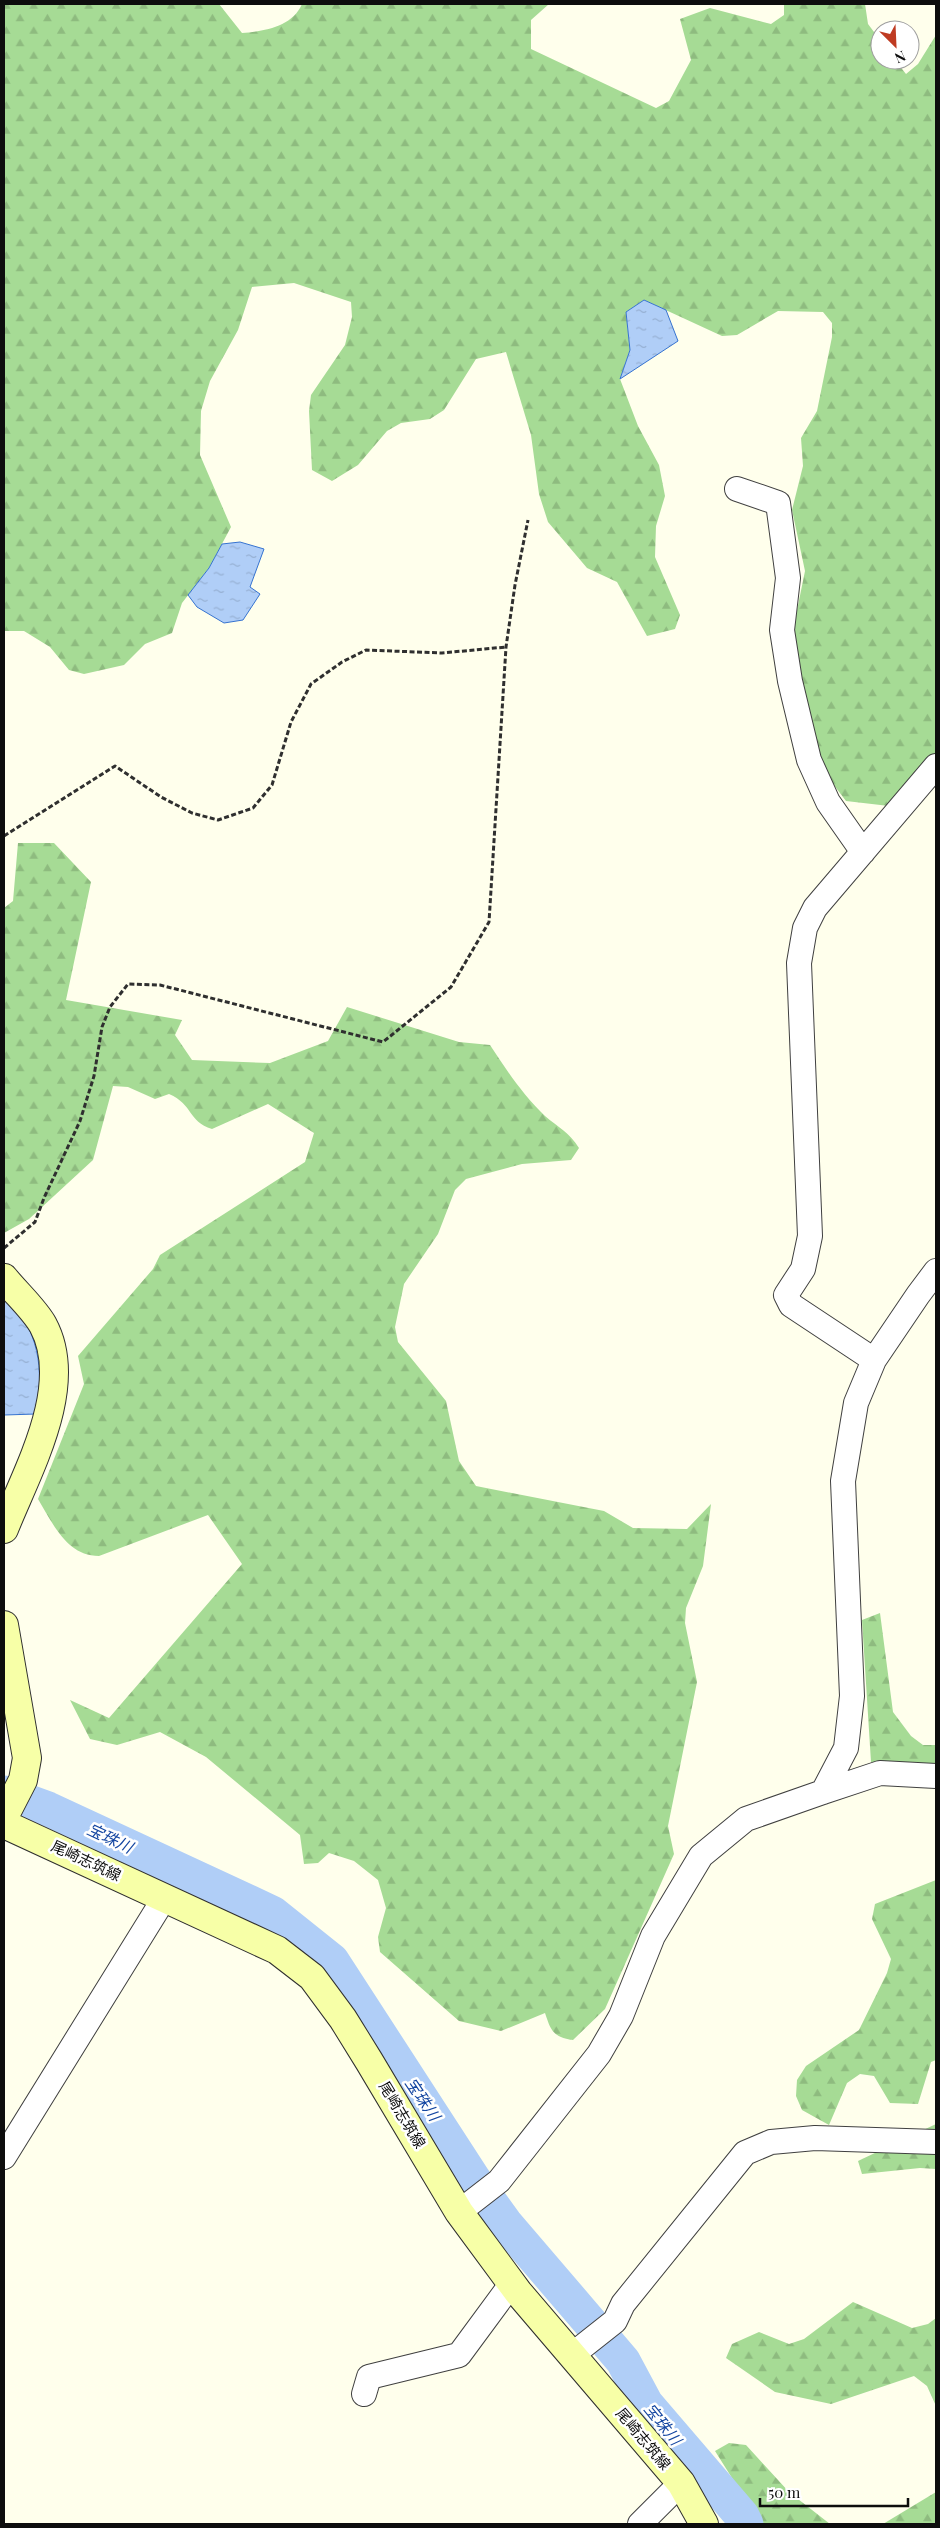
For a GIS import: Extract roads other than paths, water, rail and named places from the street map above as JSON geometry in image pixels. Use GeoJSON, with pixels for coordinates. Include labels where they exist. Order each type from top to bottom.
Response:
{"type":"FeatureCollection","features":[{"type":"Feature","properties":{"kind":"main road"},"geometry":{"type":"LineString","coordinates":[[4,1278],[43,1325],[55,1364],[48,1419],[4,1529]]}},
{"type":"Feature","properties":{"kind":"main road"},"geometry":{"type":"LineString","coordinates":[[4,1626],[26,1758],[23,1780],[5,1818]]}},
{"type":"Feature","properties":{"kind":"main road","name":"尾崎志筑線"},"geometry":{"type":"LineString","coordinates":[[5,1818],[277,1950],[312,1977],[343,2019],[512,2283],[580,2348],[681,2484],[704,2524]]}},
{"type":"Feature","properties":{"kind":"street"},"geometry":{"type":"LineString","coordinates":[[737,490],[778,503],[788,578],[782,630],[796,708],[809,760],[828,802],[863,852]]}},
{"type":"Feature","properties":{"kind":"street"},"geometry":{"type":"LineString","coordinates":[[874,1360],[792,1305],[786,1295],[802,1269],[810,1236],[799,962],[806,928],[815,908],[936,766]]}},
{"type":"Feature","properties":{"kind":"street"},"geometry":{"type":"LineString","coordinates":[[823,1792],[846,1748],[852,1696],[844,1481],[856,1403],[874,1360],[936,1272]]}},
{"type":"Feature","properties":{"kind":"street"},"geometry":{"type":"LineString","coordinates":[[465,2208],[499,2181],[599,2054],[621,2016],[653,1936],[701,1856],[746,1819],[823,1792],[880,1774],[936,1776]]}},
{"type":"Feature","properties":{"kind":"street"},"geometry":{"type":"LineString","coordinates":[[4,2157],[165,1897]]}},
{"type":"Feature","properties":{"kind":"street"},"geometry":{"type":"LineString","coordinates":[[580,2348],[616,2321],[622,2304],[745,2153],[771,2142],[815,2138],[936,2142]]}},
{"type":"Feature","properties":{"kind":"street"},"geometry":{"type":"LineString","coordinates":[[364,2394],[369,2377],[459,2355],[512,2283]]}},
{"type":"Feature","properties":{"kind":"street"},"geometry":{"type":"LineString","coordinates":[[640,2524],[681,2484]]}},
{"type":"Feature","properties":{"kind":"water"},"geometry":{"type":"Polygon","coordinates":[[[644,300],[666,310],[678,341],[620,379],[630,350],[626,312],[644,300]]]}},
{"type":"Feature","properties":{"kind":"water"},"geometry":{"type":"Polygon","coordinates":[[[240,542],[264,549],[250,587],[260,594],[243,620],[224,623],[197,607],[188,595],[209,568],[222,544],[240,542]]]}},
{"type":"Feature","properties":{"kind":"water"},"geometry":{"type":"Polygon","coordinates":[[[4,1297],[16,1309],[32,1336],[39,1366],[36,1414],[4,1415],[4,1297]]]}},
{"type":"Feature","properties":{"kind":"waterway","name":"宝珠川"},"geometry":{"type":"LineString","coordinates":[[4,1793],[48,1809],[272,1913],[332,1961],[474,2180],[505,2223],[623,2361],[646,2404],[742,2516],[746,2524]]}}]}
